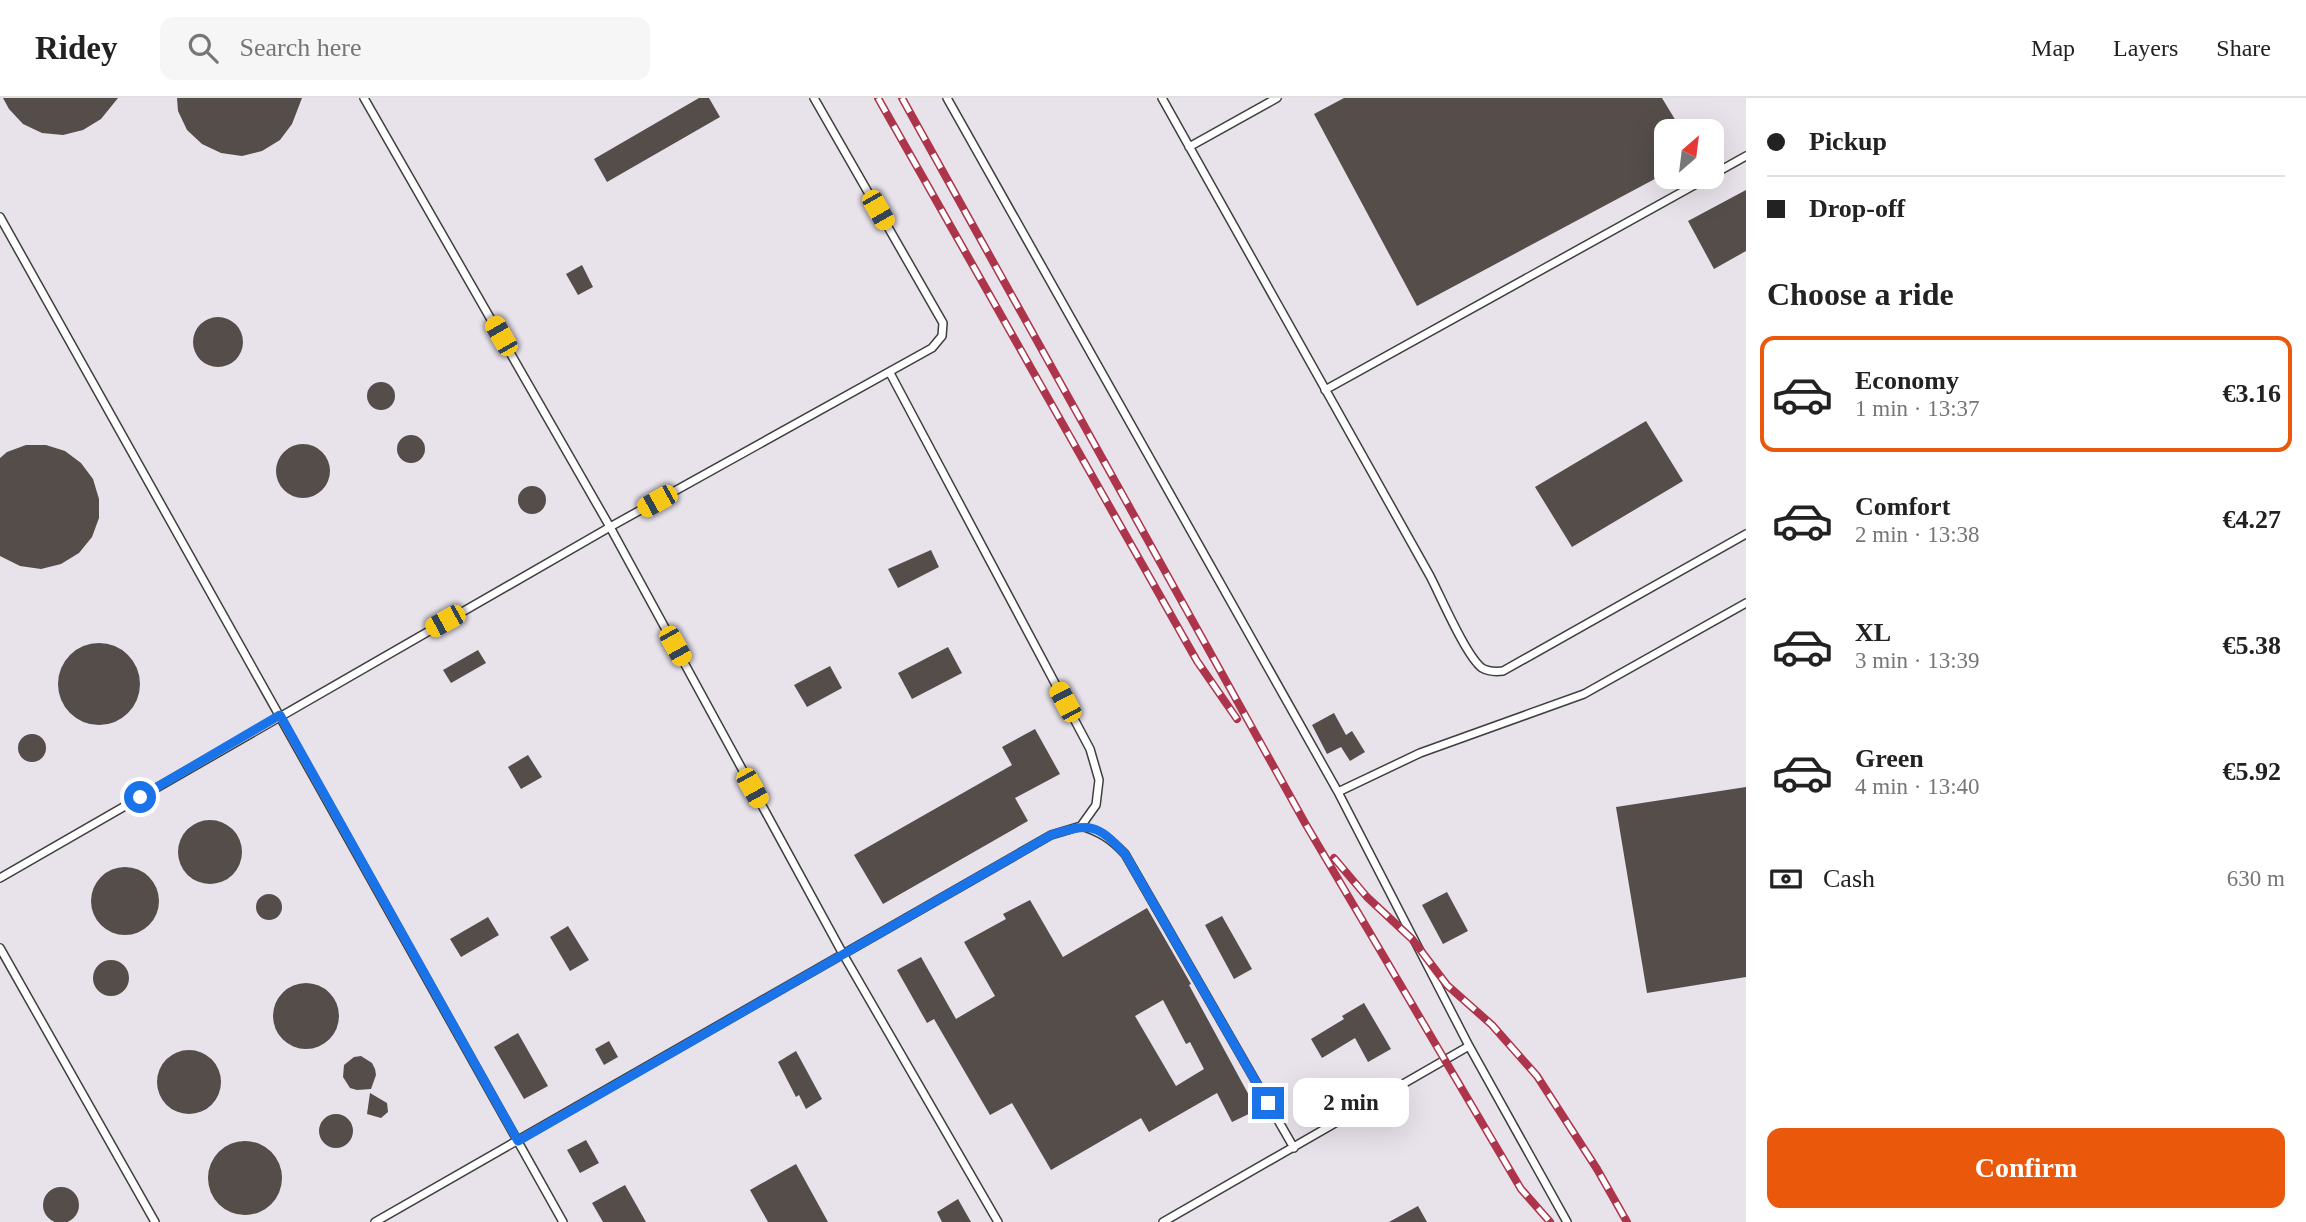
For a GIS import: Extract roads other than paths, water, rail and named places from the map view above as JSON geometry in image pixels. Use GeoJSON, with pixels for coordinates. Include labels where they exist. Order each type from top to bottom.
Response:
{"type":"FeatureCollection","features":[{"type":"Feature","properties":{"kind":"lane"},"geometry":{"type":"LineString","coordinates":[[364,98],[610,527],[843,954],[998,1222]]}},
{"type":"Feature","properties":{"kind":"lane"},"geometry":{"type":"LineString","coordinates":[[0,878],[610,527],[932,348],[942,336],[943,323],[814,98]]}},
{"type":"Feature","properties":{"kind":"lane"},"geometry":{"type":"LineString","coordinates":[[947,98],[1338,792],[1469,1046],[1567,1222]]}},
{"type":"Feature","properties":{"kind":"lane"},"geometry":{"type":"LineString","coordinates":[[1162,98],[1430,576],[1471,656],[1484,670],[1503,671],[1746,534]]}},
{"type":"Feature","properties":{"kind":"lane"},"geometry":{"type":"LineString","coordinates":[[1189,147],[1277,98]]}},
{"type":"Feature","properties":{"kind":"lane"},"geometry":{"type":"LineString","coordinates":[[1724,168],[1746,156]]}},
{"type":"Feature","properties":{"kind":"lane"},"geometry":{"type":"LineString","coordinates":[[1325,390],[1687,189]]}},
{"type":"Feature","properties":{"kind":"lane"},"geometry":{"type":"LineString","coordinates":[[0,217],[563,1222]]}},
{"type":"Feature","properties":{"kind":"lane"},"geometry":{"type":"LineString","coordinates":[[375,1222],[1051,835],[1081,825],[1096,805],[1098,780],[1090,749],[890,373]]}},
{"type":"Feature","properties":{"kind":"lane"},"geometry":{"type":"LineString","coordinates":[[1338,792],[1420,753],[1584,694],[1746,603]]}},
{"type":"Feature","properties":{"kind":"lane"},"geometry":{"type":"LineString","coordinates":[[1081,825],[1100,832],[1125,854],[1294,1148]]}},
{"type":"Feature","properties":{"kind":"lane"},"geometry":{"type":"LineString","coordinates":[[0,948],[155,1222]]}},
{"type":"Feature","properties":{"kind":"lane"},"geometry":{"type":"LineString","coordinates":[[1163,1222],[1469,1046]]}},
{"type":"Feature","properties":{"kind":"railway"},"geometry":{"type":"LineString","coordinates":[[878,98],[1197,661],[1237,719]]}},
{"type":"Feature","properties":{"kind":"railway"},"geometry":{"type":"LineString","coordinates":[[902,98],[1305,823],[1521,1189],[1550,1222]]}},
{"type":"Feature","properties":{"kind":"railway"},"geometry":{"type":"LineString","coordinates":[[1334,858],[1367,897],[1412,939],[1447,985],[1492,1025],[1537,1076],[1597,1169],[1627,1222]]}}]}
